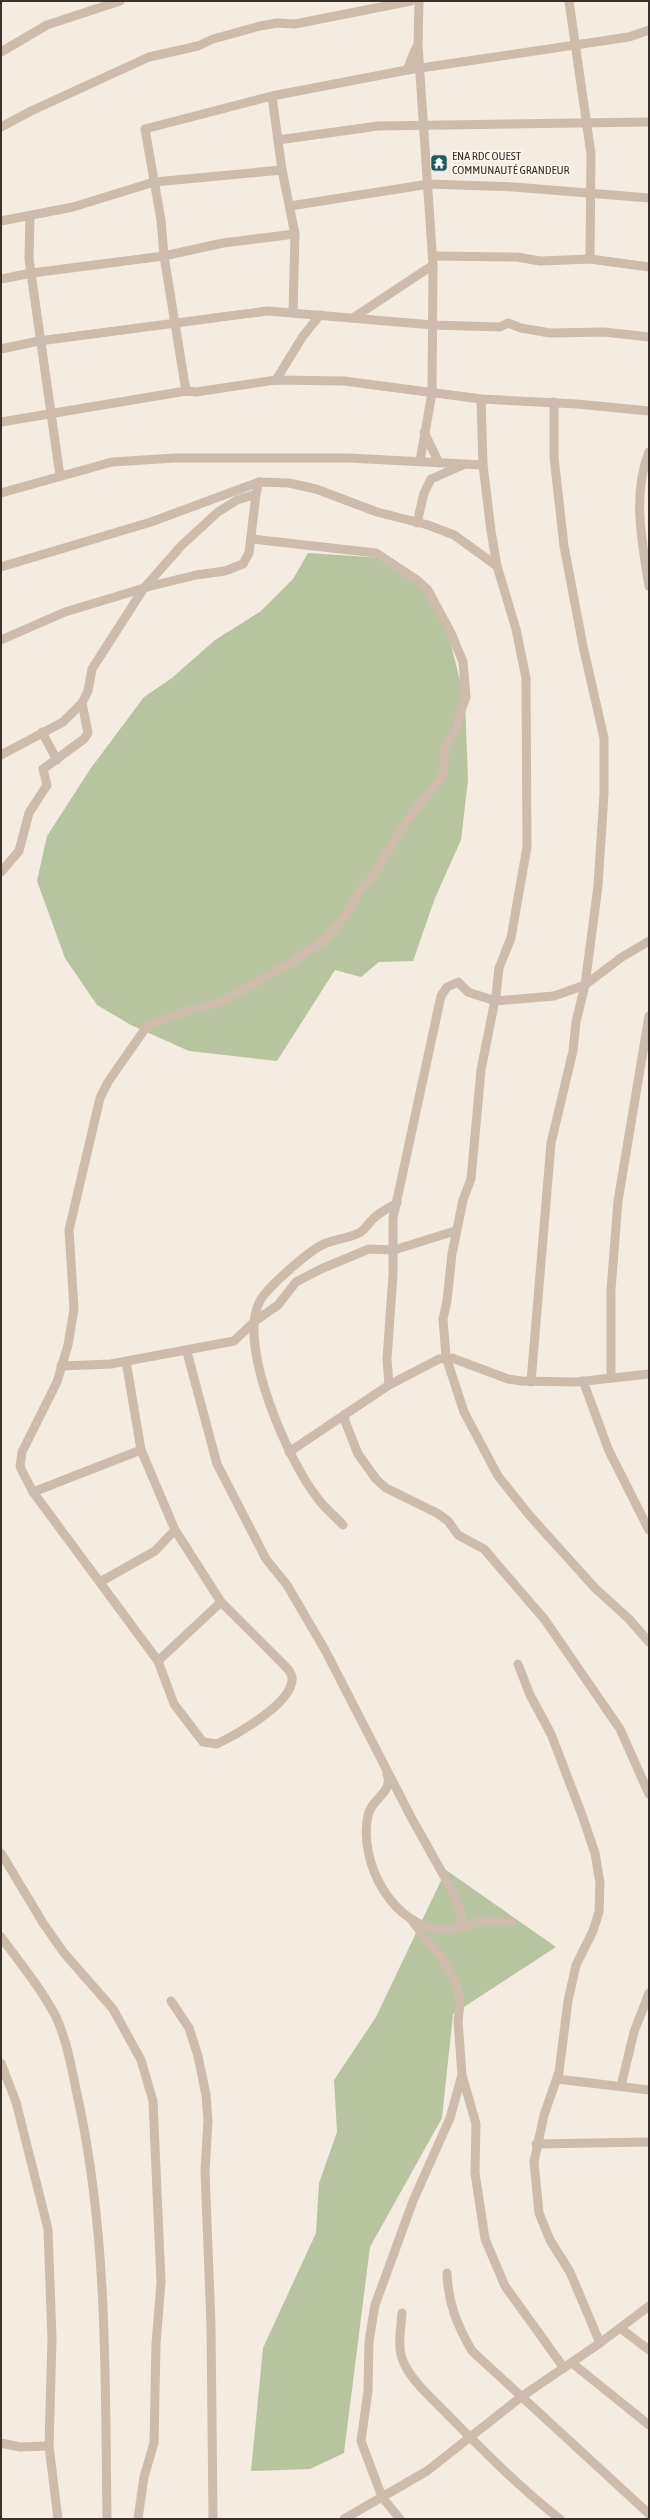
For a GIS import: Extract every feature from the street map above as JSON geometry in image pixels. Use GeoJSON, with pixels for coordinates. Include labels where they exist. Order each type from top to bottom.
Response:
{"type":"FeatureCollection","features":[{"type":"Feature","properties":{"kind":"street"},"geometry":{"type":"LineString","coordinates":[[1,52],[47,25],[120,1]]}},
{"type":"Feature","properties":{"kind":"street"},"geometry":{"type":"LineString","coordinates":[[1,127],[31,111],[149,57],[198,46],[213,39],[260,26],[295,24],[411,1]]}},
{"type":"Feature","properties":{"kind":"street"},"geometry":{"type":"LineString","coordinates":[[419,1],[419,69],[429,184],[433,260],[432,393],[420,461]]}},
{"type":"Feature","properties":{"kind":"street"},"geometry":{"type":"LineString","coordinates":[[569,1],[574,45],[591,154],[590,259]]}},
{"type":"Feature","properties":{"kind":"street"},"geometry":{"type":"LineString","coordinates":[[186,391],[164,256],[162,220],[145,129],[272,96],[407,70],[628,37],[649,30]]}},
{"type":"Feature","properties":{"kind":"street"},"geometry":{"type":"LineString","coordinates":[[407,70],[418,45]]}},
{"type":"Feature","properties":{"kind":"street"},"geometry":{"type":"LineString","coordinates":[[272,96],[282,170],[295,234],[294,312]]}},
{"type":"Feature","properties":{"kind":"street"},"geometry":{"type":"LineString","coordinates":[[278,140],[378,126],[424,124],[586,124],[649,122]]}},
{"type":"Feature","properties":{"kind":"street"},"geometry":{"type":"LineString","coordinates":[[1,221],[30,217],[154,182],[282,170]]}},
{"type":"Feature","properties":{"kind":"street"},"geometry":{"type":"LineString","coordinates":[[290,206],[429,184],[514,187],[649,198]]}},
{"type":"Feature","properties":{"kind":"street"},"geometry":{"type":"LineString","coordinates":[[30,217],[29,259],[32,273],[39,341],[60,476]]}},
{"type":"Feature","properties":{"kind":"street"},"geometry":{"type":"LineString","coordinates":[[1,279],[32,273],[164,256],[223,243],[295,234]]}},
{"type":"Feature","properties":{"kind":"street"},"geometry":{"type":"LineString","coordinates":[[353,318],[433,260],[517,257],[540,261],[590,259],[649,267]]}},
{"type":"Feature","properties":{"kind":"street"},"geometry":{"type":"LineString","coordinates":[[1,349],[39,341],[176,324],[260,311],[294,312],[433,325],[500,327],[508,323],[521,328],[550,333],[604,332],[649,336]]}},
{"type":"Feature","properties":{"kind":"street"},"geometry":{"type":"LineString","coordinates":[[276,380],[302,336],[320,315]]}},
{"type":"Feature","properties":{"kind":"street"},"geometry":{"type":"LineString","coordinates":[[1,422],[186,391],[196,392],[276,380],[344,381],[481,399],[554,402],[649,411]]}},
{"type":"Feature","properties":{"kind":"street"},"geometry":{"type":"LineString","coordinates":[[481,399],[483,465],[498,566],[516,629],[526,678],[527,840],[526,858],[511,938],[499,968],[495,1001],[481,1070],[471,1179],[466,1191],[455,1231],[447,1301],[443,1319],[446,1357],[464,1412],[498,1476],[525,1510],[595,1588],[629,1619],[649,1642]]}},
{"type":"Feature","properties":{"kind":"street"},"geometry":{"type":"LineString","coordinates":[[531,1382],[551,1143],[573,1051],[576,1022],[585,985],[602,841],[604,744],[582,646],[564,546],[554,457],[554,402]]}},
{"type":"Feature","properties":{"kind":"street"},"geometry":{"type":"LineString","coordinates":[[424,432],[439,463]]}},
{"type":"Feature","properties":{"kind":"street"},"geometry":{"type":"LineString","coordinates":[[649,452],[641,484],[640,504],[641,536],[649,586]]}},
{"type":"Feature","properties":{"kind":"street"},"geometry":{"type":"LineString","coordinates":[[1,493],[112,462],[190,458],[240,460],[349,458],[483,465]]}},
{"type":"Feature","properties":{"kind":"street"},"geometry":{"type":"LineString","coordinates":[[417,523],[424,493],[431,479],[464,465]]}},
{"type":"Feature","properties":{"kind":"street"},"geometry":{"type":"LineString","coordinates":[[1,567],[151,522],[258,482],[289,483],[316,489],[370,510],[417,523],[454,536],[498,566]]}},
{"type":"Feature","properties":{"kind":"street"},"geometry":{"type":"LineString","coordinates":[[1,640],[64,612],[144,588],[240,566],[246,562],[251,539],[258,482]]}},
{"type":"Feature","properties":{"kind":"street"},"geometry":{"type":"LineString","coordinates":[[1,755],[63,722],[82,703],[88,690],[94,664],[105,651],[144,588],[182,545],[218,512],[237,500],[256,494]]}},
{"type":"Feature","properties":{"kind":"street"},"geometry":{"type":"LineString","coordinates":[[640,504],[649,509]]}},
{"type":"Feature","properties":{"kind":"street"},"geometry":{"type":"LineString","coordinates":[[126,1361],[141,1450],[175,1530],[221,1602],[285,1666],[292,1676],[291,1686],[260,1719],[217,1744],[203,1742],[174,1704],[158,1661],[33,1492],[20,1467],[22,1452],[56,1382],[74,1309],[69,1230],[100,1098],[108,1082],[147,1026],[186,1011],[221,1002],[291,963],[327,938],[348,912],[360,890],[372,878],[378,865],[400,836],[406,822],[443,776],[445,747],[457,729],[460,713],[466,697],[463,662],[451,633],[428,590],[417,580],[376,553],[251,539]]}},
{"type":"Feature","properties":{"kind":"street"},"geometry":{"type":"LineString","coordinates":[[1,872],[18,851],[29,813],[47,785],[44,769],[84,740],[88,733],[82,703]]}},
{"type":"Feature","properties":{"kind":"street"},"geometry":{"type":"LineString","coordinates":[[42,732],[57,760]]}},
{"type":"Feature","properties":{"kind":"street"},"geometry":{"type":"LineString","coordinates":[[389,1384],[387,1359],[394,1250],[392,1228],[441,996],[450,985],[458,982],[468,992],[495,1001],[554,996],[585,985],[622,957],[649,941]]}},
{"type":"Feature","properties":{"kind":"street"},"geometry":{"type":"LineString","coordinates":[[611,1378],[611,1290],[618,1201],[649,1016]]}},
{"type":"Feature","properties":{"kind":"street"},"geometry":{"type":"LineString","coordinates":[[343,1525],[316,1497],[289,1452],[265,1388],[255,1349],[255,1321],[261,1299],[301,1258],[326,1243],[359,1233],[375,1217],[397,1203]]}},
{"type":"Feature","properties":{"kind":"street"},"geometry":{"type":"LineString","coordinates":[[61,1366],[111,1364],[187,1352],[234,1341],[255,1321],[276,1307],[286,1292],[300,1280],[369,1249],[394,1250],[455,1231]]}},
{"type":"Feature","properties":{"kind":"street"},"geometry":{"type":"LineString","coordinates":[[187,1352],[217,1464],[266,1559],[287,1585],[325,1650],[453,1892],[460,1909],[463,1927]]}},
{"type":"Feature","properties":{"kind":"street"},"geometry":{"type":"LineString","coordinates":[[289,1452],[389,1384],[429,1362],[446,1357],[508,1379],[531,1382],[583,1381],[649,1374]]}},
{"type":"Feature","properties":{"kind":"street"},"geometry":{"type":"LineString","coordinates":[[583,1381],[608,1451],[649,1530]]}},
{"type":"Feature","properties":{"kind":"street"},"geometry":{"type":"LineString","coordinates":[[345,1414],[345,1421],[358,1454],[376,1479],[386,1488],[437,1513],[458,1535],[484,1549],[545,1620],[620,1729],[649,1794]]}},
{"type":"Feature","properties":{"kind":"street"},"geometry":{"type":"LineString","coordinates":[[33,1492],[141,1450]]}},
{"type":"Feature","properties":{"kind":"street"},"geometry":{"type":"LineString","coordinates":[[100,1582],[155,1551],[175,1530]]}},
{"type":"Feature","properties":{"kind":"street"},"geometry":{"type":"LineString","coordinates":[[158,1661],[221,1602]]}},
{"type":"Feature","properties":{"kind":"street"},"geometry":{"type":"LineString","coordinates":[[518,1664],[530,1695],[551,1734],[582,1815],[594,1853],[600,1883],[599,1912],[593,1931],[576,1965],[568,2000],[562,2057],[557,2079],[536,2144],[534,2180],[539,2213],[550,2240],[570,2272],[600,2344]]}},
{"type":"Feature","properties":{"kind":"street"},"geometry":{"type":"LineString","coordinates":[[382,1760],[390,1781],[387,1789],[380,1796],[368,1814],[366,1844],[373,1870],[393,1902],[411,1919],[442,1958],[457,1985],[460,2003],[458,2021],[462,2075],[476,2124],[475,2173],[484,2238],[505,2286],[568,2365],[649,2425]]}},
{"type":"Feature","properties":{"kind":"street"},"geometry":{"type":"LineString","coordinates":[[1,1853],[43,1923],[64,1953],[114,2009],[141,2060],[153,2101],[161,2282],[156,2344],[154,2443],[144,2477],[138,2519]]}},
{"type":"Feature","properties":{"kind":"street"},"geometry":{"type":"LineString","coordinates":[[411,1919],[428,1928],[446,1930],[480,1922],[511,1922]]}},
{"type":"Feature","properties":{"kind":"street"},"geometry":{"type":"LineString","coordinates":[[1,1937],[42,1993],[56,2018],[66,2045],[84,2127],[102,2257],[106,2370],[107,2519]]}},
{"type":"Feature","properties":{"kind":"street"},"geometry":{"type":"LineString","coordinates":[[621,2086],[634,2032],[649,1994]]}},
{"type":"Feature","properties":{"kind":"street"},"geometry":{"type":"LineString","coordinates":[[171,2001],[189,2028],[200,2064],[206,2095],[208,2120],[205,2171],[211,2325],[213,2519]]}},
{"type":"Feature","properties":{"kind":"street"},"geometry":{"type":"LineString","coordinates":[[1,2063],[16,2102],[48,2229],[52,2332],[49,2446],[58,2519]]}},
{"type":"Feature","properties":{"kind":"street"},"geometry":{"type":"LineString","coordinates":[[400,2519],[382,2497],[361,2441],[368,2391],[369,2342],[375,2305],[413,2202],[450,2118],[462,2075]]}},
{"type":"Feature","properties":{"kind":"street"},"geometry":{"type":"LineString","coordinates":[[557,2079],[649,2090]]}},
{"type":"Feature","properties":{"kind":"street"},"geometry":{"type":"LineString","coordinates":[[536,2144],[649,2142]]}},
{"type":"Feature","properties":{"kind":"street"},"geometry":{"type":"LineString","coordinates":[[447,2272],[447,2294],[459,2329],[472,2351],[649,2514]]}},
{"type":"Feature","properties":{"kind":"street"},"geometry":{"type":"LineString","coordinates":[[344,2519],[427,2471],[521,2397],[600,2344],[649,2306]]}},
{"type":"Feature","properties":{"kind":"street"},"geometry":{"type":"LineString","coordinates":[[402,2313],[400,2339],[403,2362],[432,2399],[470,2437],[560,2519]]}},
{"type":"Feature","properties":{"kind":"street"},"geometry":{"type":"LineString","coordinates":[[620,2328],[649,2350]]}},
{"type":"Feature","properties":{"kind":"street"},"geometry":{"type":"LineString","coordinates":[[1,2443],[20,2447],[49,2446]]}},
{"type":"Feature","properties":{"kind":"green space"},"geometry":{"type":"Polygon","coordinates":[[[308,553],[383,558],[435,599],[447,629],[465,700],[468,780],[461,840],[435,898],[413,961],[379,962],[361,977],[335,970],[277,1061],[189,1051],[131,1025],[97,1005],[65,958],[37,881],[47,836],[91,768],[144,697],[172,678],[215,640],[261,611],[293,579],[308,553]]]}},
{"type":"Feature","properties":{"kind":"green space"},"geometry":{"type":"Polygon","coordinates":[[[446,1870],[556,1947],[453,2014],[442,2118],[370,2247],[344,2453],[310,2469],[251,2471],[263,2348],[316,2233],[319,2183],[337,2132],[334,2080],[376,2017],[446,1870]]]}},
{"type":"Feature","properties":{"kind":"place","name":"ENA RDC OUEST COMMUNAUTÉ GRANDEUR"},"geometry":{"type":"Point","coordinates":[439,163]}}]}
